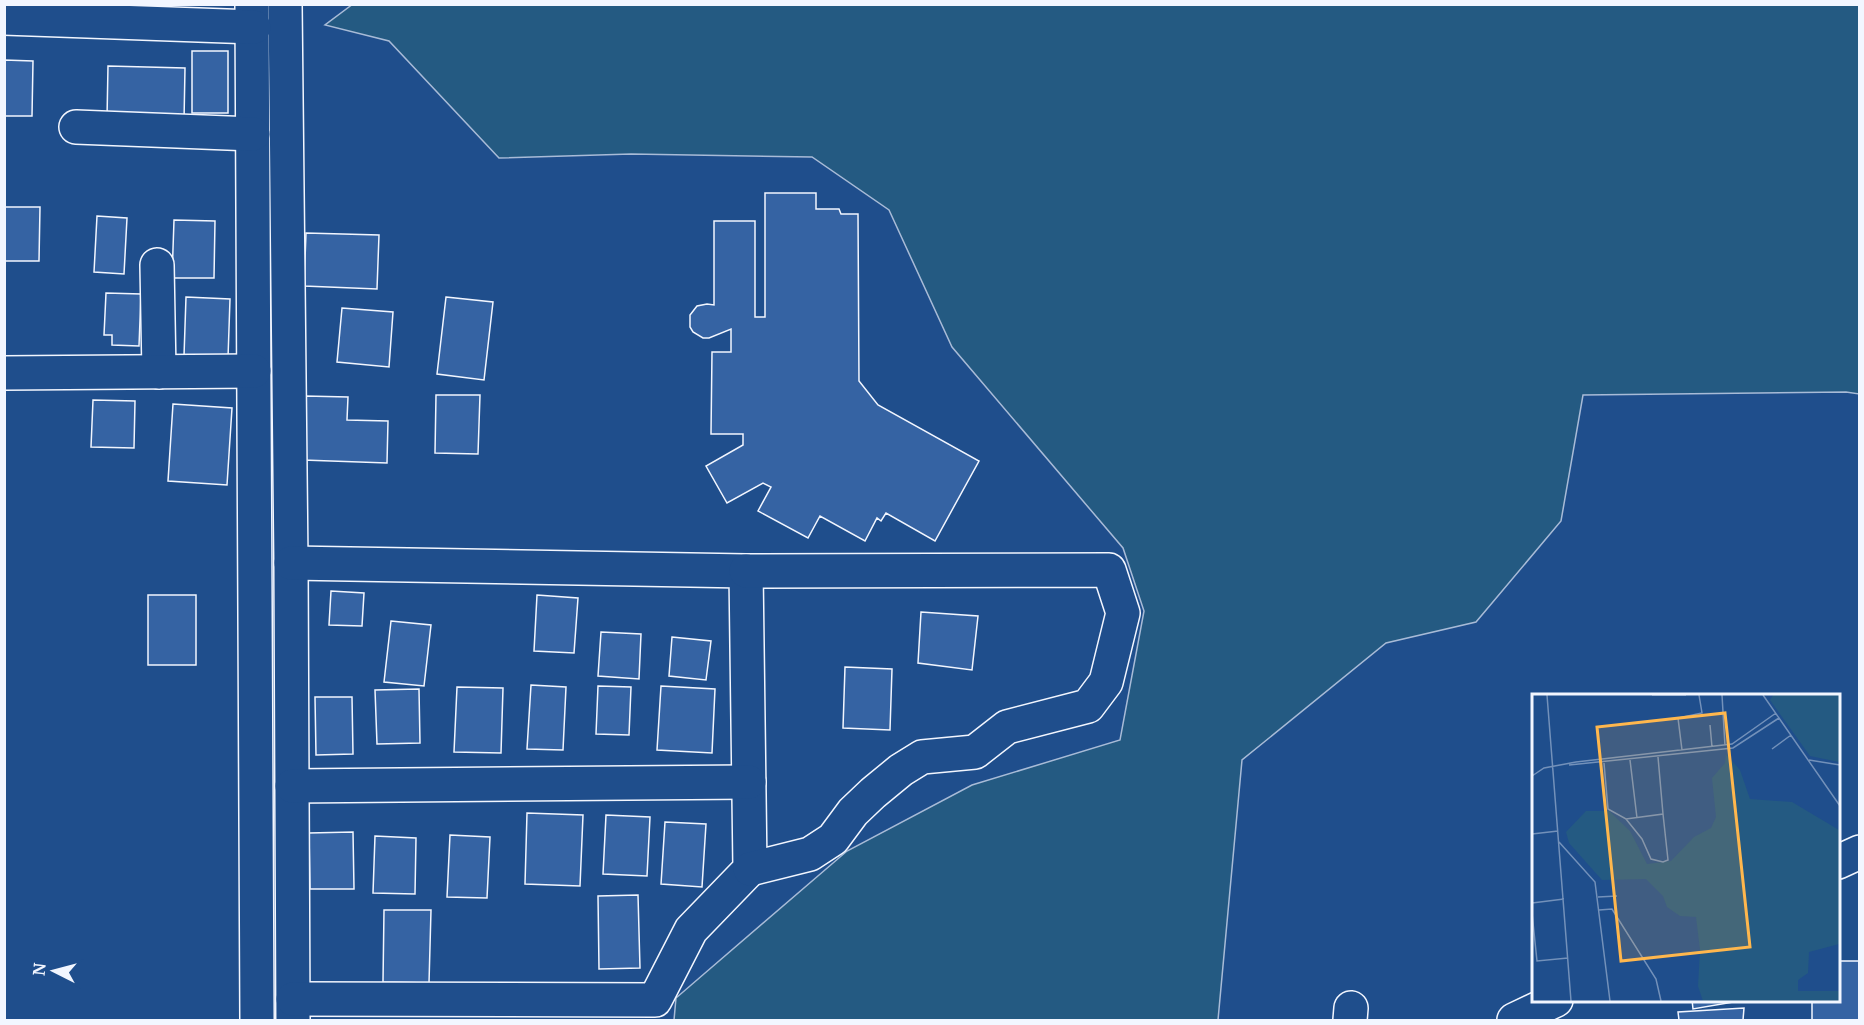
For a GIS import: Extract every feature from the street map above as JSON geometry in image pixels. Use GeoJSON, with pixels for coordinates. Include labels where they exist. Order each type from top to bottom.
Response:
{"type":"FeatureCollection","features":[{"type":"Feature","properties":{"kind":"street"},"geometry":{"type":"LineString","coordinates":[[285,4],[293,1010],[655,1000],[691,930],[750,869],[810,854],[833,839],[853,812],[867,799],[901,770],[922,757],[975,752],[1007,727],[1088,706],[1106,682],[1123,613],[1109,570],[746,571],[291,563]]}},
{"type":"Feature","properties":{"kind":"street"},"geometry":{"type":"LineString","coordinates":[[4,18],[253,16],[257,1020]]}},
{"type":"Feature","properties":{"kind":"street"},"geometry":{"type":"LineString","coordinates":[[76,126],[253,134]]}},
{"type":"Feature","properties":{"kind":"street"},"geometry":{"type":"LineString","coordinates":[[157,264],[159,372]]}},
{"type":"Feature","properties":{"kind":"street"},"geometry":{"type":"LineString","coordinates":[[4,373],[254,371]]}},
{"type":"Feature","properties":{"kind":"street"},"geometry":{"type":"LineString","coordinates":[[746,571],[750,869]]}},
{"type":"Feature","properties":{"kind":"street"},"geometry":{"type":"LineString","coordinates":[[292,786],[748,782]]}},
{"type":"Feature","properties":{"kind":"street"},"geometry":{"type":"LineString","coordinates":[[1840,862],[1860,852]]}},
{"type":"Feature","properties":{"kind":"street"},"geometry":{"type":"LineString","coordinates":[[1514,1020],[1552,1001]]}},
{"type":"Feature","properties":{"kind":"shaded area"},"geometry":{"type":"Polygon","coordinates":[[[353,4],[1859,5],[1859,394],[1846,392],[1583,395],[1561,521],[1476,622],[1386,643],[1242,760],[1218,1020],[674,1020],[676,998],[847,851],[972,785],[1120,740],[1144,611],[1123,548],[952,347],[889,210],[812,157],[631,154],[499,158],[389,41],[325,25],[353,4]]]}},
{"type":"Feature","properties":{"kind":"building"},"geometry":{"type":"Polygon","coordinates":[[[192,51],[228,51],[228,113],[192,113],[192,51]]]}},
{"type":"Feature","properties":{"kind":"building"},"geometry":{"type":"Polygon","coordinates":[[[4,60],[33,61],[32,116],[4,116],[4,60]]]}},
{"type":"Feature","properties":{"kind":"building"},"geometry":{"type":"Polygon","coordinates":[[[108,66],[185,68],[184,121],[107,118],[108,66]]]}},
{"type":"Feature","properties":{"kind":"building"},"geometry":{"type":"Polygon","coordinates":[[[765,193],[816,193],[816,209],[839,209],[841,214],[858,214],[859,381],[878,405],[979,461],[935,541],[886,513],[881,521],[877,518],[865,541],[820,516],[808,538],[758,511],[771,487],[763,483],[727,503],[706,466],[743,445],[743,434],[711,434],[712,352],[731,352],[731,329],[709,338],[703,338],[693,332],[690,327],[690,315],[697,306],[714,305],[714,221],[755,221],[755,317],[765,317],[765,193]]]}},
{"type":"Feature","properties":{"kind":"building"},"geometry":{"type":"Polygon","coordinates":[[[4,207],[40,207],[39,261],[4,261],[4,207]]]}},
{"type":"Feature","properties":{"kind":"building"},"geometry":{"type":"Polygon","coordinates":[[[97,216],[127,218],[124,274],[94,272],[97,216]]]}},
{"type":"Feature","properties":{"kind":"building"},"geometry":{"type":"Polygon","coordinates":[[[174,220],[215,221],[214,278],[172,278],[174,220]]]}},
{"type":"Feature","properties":{"kind":"building"},"geometry":{"type":"Polygon","coordinates":[[[306,233],[379,235],[377,289],[304,286],[306,233]]]}},
{"type":"Feature","properties":{"kind":"building"},"geometry":{"type":"Polygon","coordinates":[[[106,293],[141,294],[139,346],[112,345],[112,335],[104,335],[106,293]]]}},
{"type":"Feature","properties":{"kind":"building"},"geometry":{"type":"Polygon","coordinates":[[[186,297],[230,299],[228,358],[184,356],[186,297]]]}},
{"type":"Feature","properties":{"kind":"building"},"geometry":{"type":"Polygon","coordinates":[[[446,297],[493,302],[484,380],[437,374],[446,297]]]}},
{"type":"Feature","properties":{"kind":"building"},"geometry":{"type":"Polygon","coordinates":[[[342,308],[393,312],[389,367],[337,362],[342,308]]]}},
{"type":"Feature","properties":{"kind":"building"},"geometry":{"type":"Polygon","coordinates":[[[436,395],[480,395],[478,454],[435,453],[436,395]]]}},
{"type":"Feature","properties":{"kind":"building"},"geometry":{"type":"Polygon","coordinates":[[[305,396],[348,397],[347,420],[388,421],[387,463],[303,460],[305,396]]]}},
{"type":"Feature","properties":{"kind":"building"},"geometry":{"type":"Polygon","coordinates":[[[93,400],[135,401],[134,448],[91,447],[93,400]]]}},
{"type":"Feature","properties":{"kind":"building"},"geometry":{"type":"Polygon","coordinates":[[[173,404],[232,408],[227,485],[168,481],[173,404]]]}},
{"type":"Feature","properties":{"kind":"building"},"geometry":{"type":"Polygon","coordinates":[[[331,591],[364,593],[362,626],[329,625],[331,591]]]}},
{"type":"Feature","properties":{"kind":"building"},"geometry":{"type":"Polygon","coordinates":[[[148,595],[196,595],[196,665],[148,665],[148,595]]]}},
{"type":"Feature","properties":{"kind":"building"},"geometry":{"type":"Polygon","coordinates":[[[537,595],[578,598],[574,653],[534,651],[537,595]]]}},
{"type":"Feature","properties":{"kind":"building"},"geometry":{"type":"Polygon","coordinates":[[[921,612],[978,616],[972,670],[918,663],[921,612]]]}},
{"type":"Feature","properties":{"kind":"building"},"geometry":{"type":"Polygon","coordinates":[[[391,621],[431,625],[424,686],[384,682],[391,621]]]}},
{"type":"Feature","properties":{"kind":"building"},"geometry":{"type":"Polygon","coordinates":[[[601,632],[641,634],[639,679],[598,676],[601,632]]]}},
{"type":"Feature","properties":{"kind":"building"},"geometry":{"type":"Polygon","coordinates":[[[672,637],[711,641],[706,680],[669,676],[672,637]]]}},
{"type":"Feature","properties":{"kind":"building"},"geometry":{"type":"Polygon","coordinates":[[[845,667],[892,669],[890,730],[843,728],[845,667]]]}},
{"type":"Feature","properties":{"kind":"building"},"geometry":{"type":"Polygon","coordinates":[[[531,685],[566,687],[563,750],[527,749],[531,685]]]}},
{"type":"Feature","properties":{"kind":"building"},"geometry":{"type":"Polygon","coordinates":[[[598,686],[631,687],[629,735],[596,734],[598,686]]]}},
{"type":"Feature","properties":{"kind":"building"},"geometry":{"type":"Polygon","coordinates":[[[661,686],[715,689],[712,753],[657,750],[661,686]]]}},
{"type":"Feature","properties":{"kind":"building"},"geometry":{"type":"Polygon","coordinates":[[[457,687],[503,688],[501,753],[454,752],[457,687]]]}},
{"type":"Feature","properties":{"kind":"building"},"geometry":{"type":"Polygon","coordinates":[[[419,689],[420,743],[377,744],[375,690],[419,689]]]}},
{"type":"Feature","properties":{"kind":"building"},"geometry":{"type":"Polygon","coordinates":[[[315,697],[352,697],[353,754],[316,755],[315,697]]]}},
{"type":"Feature","properties":{"kind":"building"},"geometry":{"type":"Polygon","coordinates":[[[527,813],[583,815],[580,886],[525,884],[527,813]]]}},
{"type":"Feature","properties":{"kind":"building"},"geometry":{"type":"Polygon","coordinates":[[[606,815],[650,817],[647,876],[603,874],[606,815]]]}},
{"type":"Feature","properties":{"kind":"building"},"geometry":{"type":"Polygon","coordinates":[[[665,822],[706,824],[702,887],[661,884],[665,822]]]}},
{"type":"Feature","properties":{"kind":"building"},"geometry":{"type":"Polygon","coordinates":[[[353,832],[354,889],[310,889],[309,833],[353,832]]]}},
{"type":"Feature","properties":{"kind":"building"},"geometry":{"type":"Polygon","coordinates":[[[450,835],[490,837],[487,898],[447,897],[450,835]]]}},
{"type":"Feature","properties":{"kind":"building"},"geometry":{"type":"Polygon","coordinates":[[[375,836],[416,838],[415,894],[373,893],[375,836]]]}},
{"type":"Feature","properties":{"kind":"building"},"geometry":{"type":"Polygon","coordinates":[[[638,895],[640,968],[599,969],[598,896],[638,895]]]}},
{"type":"Feature","properties":{"kind":"building"},"geometry":{"type":"Polygon","coordinates":[[[384,910],[431,910],[429,983],[383,982],[384,910]]]}},
{"type":"Feature","properties":{"kind":"building"},"geometry":{"type":"Polygon","coordinates":[[[1840,961],[1860,961],[1860,1020],[1812,1020],[1812,1001],[1840,1001],[1840,961]]]}},
{"type":"Feature","properties":{"kind":"building"},"geometry":{"type":"Polygon","coordinates":[[[1692,1001],[1739,1001],[1693,1009],[1692,1001]]]}},
{"type":"Feature","properties":{"kind":"building"},"geometry":{"type":"Polygon","coordinates":[[[1744,1008],[1743,1020],[1679,1020],[1678,1012],[1744,1008]]]}}]}
